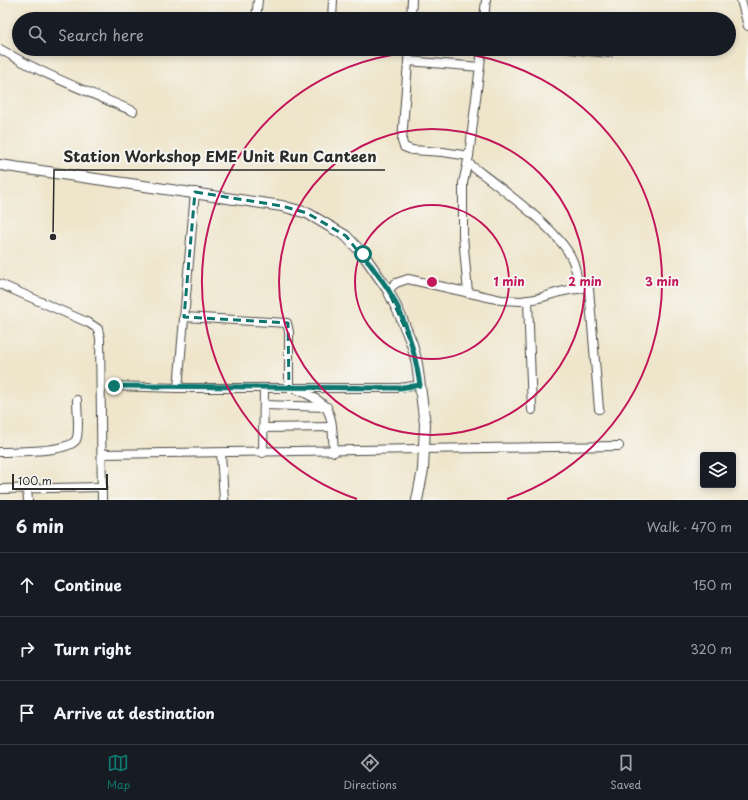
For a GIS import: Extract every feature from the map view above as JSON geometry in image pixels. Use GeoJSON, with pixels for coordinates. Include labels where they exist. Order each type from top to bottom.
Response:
{"type":"FeatureCollection","features":[{"type":"Feature","properties":{"kind":"street"},"geometry":{"type":"LineString","coordinates":[[257,12],[258,0]]}},
{"type":"Feature","properties":{"kind":"street"},"geometry":{"type":"LineString","coordinates":[[332,12],[333,0]]}},
{"type":"Feature","properties":{"kind":"street"},"geometry":{"type":"LineString","coordinates":[[411,12],[412,0]]}},
{"type":"Feature","properties":{"kind":"street"},"geometry":{"type":"LineString","coordinates":[[485,12],[486,0]]}},
{"type":"Feature","properties":{"kind":"street"},"geometry":{"type":"LineString","coordinates":[[741,0],[748,26]]}},
{"type":"Feature","properties":{"kind":"street"},"geometry":{"type":"LineString","coordinates":[[0,49],[12,55]]}},
{"type":"Feature","properties":{"kind":"street"},"geometry":{"type":"LineString","coordinates":[[14,56],[62,81],[133,111]]}},
{"type":"Feature","properties":{"kind":"street"},"geometry":{"type":"LineString","coordinates":[[409,56],[402,141],[404,147],[412,150],[443,152],[468,160],[509,194],[562,242],[572,257],[576,270],[578,289]]}},
{"type":"Feature","properties":{"kind":"street"},"geometry":{"type":"LineString","coordinates":[[415,56],[480,67]]}},
{"type":"Feature","properties":{"kind":"street"},"geometry":{"type":"LineString","coordinates":[[468,293],[462,203],[463,183],[468,160],[481,56]]}},
{"type":"Feature","properties":{"kind":"street"},"geometry":{"type":"LineString","coordinates":[[0,165],[195,192],[282,206],[307,213],[346,236],[363,254],[388,290],[412,344],[420,385],[425,424],[423,470],[417,500]]}},
{"type":"Feature","properties":{"kind":"street"},"geometry":{"type":"LineString","coordinates":[[178,388],[195,192]]}},
{"type":"Feature","properties":{"kind":"street"},"geometry":{"type":"LineString","coordinates":[[388,290],[396,283],[408,279],[501,300],[521,301],[542,299],[555,292],[586,287],[590,293],[599,410]]}},
{"type":"Feature","properties":{"kind":"street"},"geometry":{"type":"LineString","coordinates":[[0,284],[89,323],[98,330],[100,338],[103,454],[102,500]]}},
{"type":"Feature","properties":{"kind":"street"},"geometry":{"type":"LineString","coordinates":[[528,300],[532,410]]}},
{"type":"Feature","properties":{"kind":"street"},"geometry":{"type":"LineString","coordinates":[[184,317],[287,323],[289,332],[291,388]]}},
{"type":"Feature","properties":{"kind":"street"},"geometry":{"type":"LineString","coordinates":[[114,386],[178,388],[400,388],[420,385]]}},
{"type":"Feature","properties":{"kind":"street"},"geometry":{"type":"LineString","coordinates":[[264,388],[264,453]]}},
{"type":"Feature","properties":{"kind":"street"},"geometry":{"type":"LineString","coordinates":[[291,388],[313,396],[327,407],[332,427],[334,452]]}},
{"type":"Feature","properties":{"kind":"street"},"geometry":{"type":"LineString","coordinates":[[0,452],[59,448],[70,445],[78,435],[77,400]]}},
{"type":"Feature","properties":{"kind":"street"},"geometry":{"type":"LineString","coordinates":[[264,405],[327,407]]}},
{"type":"Feature","properties":{"kind":"street"},"geometry":{"type":"LineString","coordinates":[[263,428],[332,427]]}},
{"type":"Feature","properties":{"kind":"street"},"geometry":{"type":"LineString","coordinates":[[103,454],[334,452],[620,446]]}},
{"type":"Feature","properties":{"kind":"street"},"geometry":{"type":"LineString","coordinates":[[221,453],[224,500]]}},
{"type":"Feature","properties":{"kind":"street"},"geometry":{"type":"LineString","coordinates":[[0,489],[103,487]]}},
{"type":"Feature","properties":{"kind":"street"},"geometry":{"type":"LineString","coordinates":[[26,488],[28,500]]}},
{"type":"Feature","properties":{"kind":"highlighted area"},"geometry":{"type":"Polygon","coordinates":[[[195,192],[282,206],[307,213],[346,236],[388,290],[412,344],[420,385],[400,388],[289,388],[288,323],[184,317],[195,192]]]}},
{"type":"Feature","properties":{"kind":"place","name":"Station Workshop EME Unit Run Canteen"},"geometry":{"type":"Point","coordinates":[53,237]}},
{"type":"Feature","properties":{"kind":"route"},"geometry":{"type":"LineString","coordinates":[[114,386],[178,388],[400,388],[420,385],[412,344],[401,317],[388,290],[363,254]]}}]}
